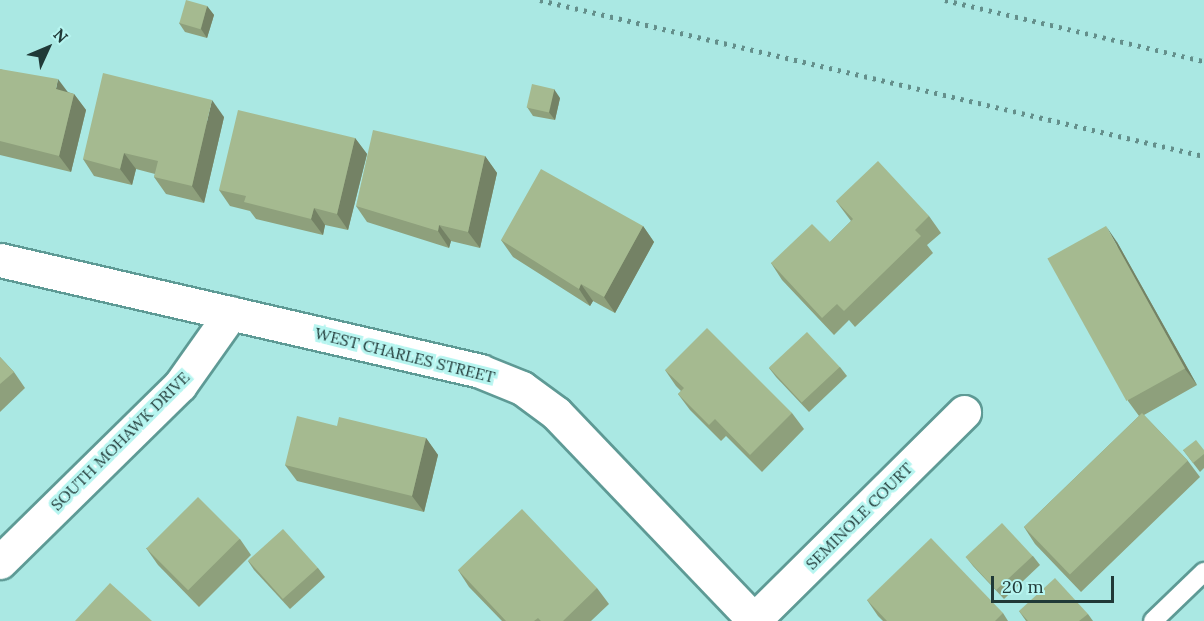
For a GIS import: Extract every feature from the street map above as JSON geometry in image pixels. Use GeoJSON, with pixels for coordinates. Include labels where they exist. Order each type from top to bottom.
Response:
{"type":"FeatureCollection","features":[{"type":"Feature","properties":{"kind":"street","name":"WEST CHARLES STREET"},"geometry":{"type":"LineString","coordinates":[[0,260],[480,371],[522,388],[556,413],[754,621]]}},
{"type":"Feature","properties":{"kind":"street","name":"SOUTH MOHAWK DRIVE"},"geometry":{"type":"LineString","coordinates":[[0,562],[180,385],[231,313]]}},
{"type":"Feature","properties":{"kind":"street","name":"SEMINOLE COURT"},"geometry":{"type":"LineString","coordinates":[[754,621],[964,412]]}},
{"type":"Feature","properties":{"kind":"lane"},"geometry":{"type":"LineString","coordinates":[[1153,621],[1204,572]]}},
{"type":"Feature","properties":{"kind":"building"},"geometry":{"type":"Polygon","coordinates":[[[186,0],[207,6],[201,29],[179,23],[186,0]]]}},
{"type":"Feature","properties":{"kind":"building"},"geometry":{"type":"Polygon","coordinates":[[[0,69],[58,79],[56,89],[74,94],[59,156],[0,141],[0,69]]]}},
{"type":"Feature","properties":{"kind":"building"},"geometry":{"type":"Polygon","coordinates":[[[103,73],[212,100],[192,186],[154,177],[158,161],[124,153],[120,169],[83,159],[103,73]]]}},
{"type":"Feature","properties":{"kind":"building"},"geometry":{"type":"Polygon","coordinates":[[[532,84],[554,89],[549,113],[527,107],[532,84]]]}},
{"type":"Feature","properties":{"kind":"building"},"geometry":{"type":"Polygon","coordinates":[[[238,110],[355,138],[337,214],[314,208],[311,219],[244,202],[246,196],[219,190],[238,110]]]}},
{"type":"Feature","properties":{"kind":"building"},"geometry":{"type":"Polygon","coordinates":[[[373,130],[485,156],[468,232],[439,225],[438,231],[356,206],[373,130]]]}},
{"type":"Feature","properties":{"kind":"building"},"geometry":{"type":"Polygon","coordinates":[[[878,161],[929,216],[915,230],[921,236],[844,311],[837,304],[822,318],[771,263],[812,224],[830,242],[853,219],[836,201],[878,161]]]}},
{"type":"Feature","properties":{"kind":"building"},"geometry":{"type":"Polygon","coordinates":[[[541,169],[643,226],[604,297],[581,284],[579,289],[501,240],[541,169]]]}},
{"type":"Feature","properties":{"kind":"building"},"geometry":{"type":"Polygon","coordinates":[[[1106,226],[1185,369],[1126,401],[1047,258],[1106,226]]]}},
{"type":"Feature","properties":{"kind":"building"},"geometry":{"type":"Polygon","coordinates":[[[707,328],[792,413],[750,455],[715,419],[709,425],[678,394],[684,388],[665,370],[707,328]]]}},
{"type":"Feature","properties":{"kind":"building"},"geometry":{"type":"Polygon","coordinates":[[[807,332],[840,367],[802,403],[769,367],[807,332]]]}},
{"type":"Feature","properties":{"kind":"building"},"geometry":{"type":"Polygon","coordinates":[[[0,357],[14,372],[0,384],[0,357]]]}},
{"type":"Feature","properties":{"kind":"building"},"geometry":{"type":"Polygon","coordinates":[[[1142,413],[1188,460],[1070,574],[1024,527],[1142,413]]]}},
{"type":"Feature","properties":{"kind":"building"},"geometry":{"type":"Polygon","coordinates":[[[297,416],[337,426],[339,417],[426,438],[412,496],[285,465],[297,416]]]}},
{"type":"Feature","properties":{"kind":"building"},"geometry":{"type":"Polygon","coordinates":[[[1196,440],[1204,450],[1204,454],[1193,463],[1183,450],[1196,440]]]}},
{"type":"Feature","properties":{"kind":"building"},"geometry":{"type":"Polygon","coordinates":[[[198,497],[240,539],[188,590],[146,549],[198,497]]]}},
{"type":"Feature","properties":{"kind":"building"},"geometry":{"type":"Polygon","coordinates":[[[522,509],[597,588],[563,621],[541,621],[538,618],[534,621],[506,621],[458,570],[522,509]]]}},
{"type":"Feature","properties":{"kind":"building"},"geometry":{"type":"Polygon","coordinates":[[[1002,523],[1033,556],[996,590],[965,557],[1002,523]]]}},
{"type":"Feature","properties":{"kind":"building"},"geometry":{"type":"Polygon","coordinates":[[[283,529],[318,568],[283,599],[248,560],[283,529]]]}},
{"type":"Feature","properties":{"kind":"building"},"geometry":{"type":"Polygon","coordinates":[[[931,538],[1003,613],[995,621],[887,621],[867,600],[931,538]]]}},
{"type":"Feature","properties":{"kind":"building"},"geometry":{"type":"Polygon","coordinates":[[[1055,578],[1088,614],[1079,621],[1028,621],[1019,611],[1055,578]]]}},
{"type":"Feature","properties":{"kind":"building"},"geometry":{"type":"Polygon","coordinates":[[[110,583],[152,621],[75,621],[110,583]]]}},
{"type":"Feature","properties":{"kind":"railway"},"geometry":{"type":"LineString","coordinates":[[540,0],[1204,156]]}},
{"type":"Feature","properties":{"kind":"railway"},"geometry":{"type":"LineString","coordinates":[[945,0],[1204,61]]}}]}
